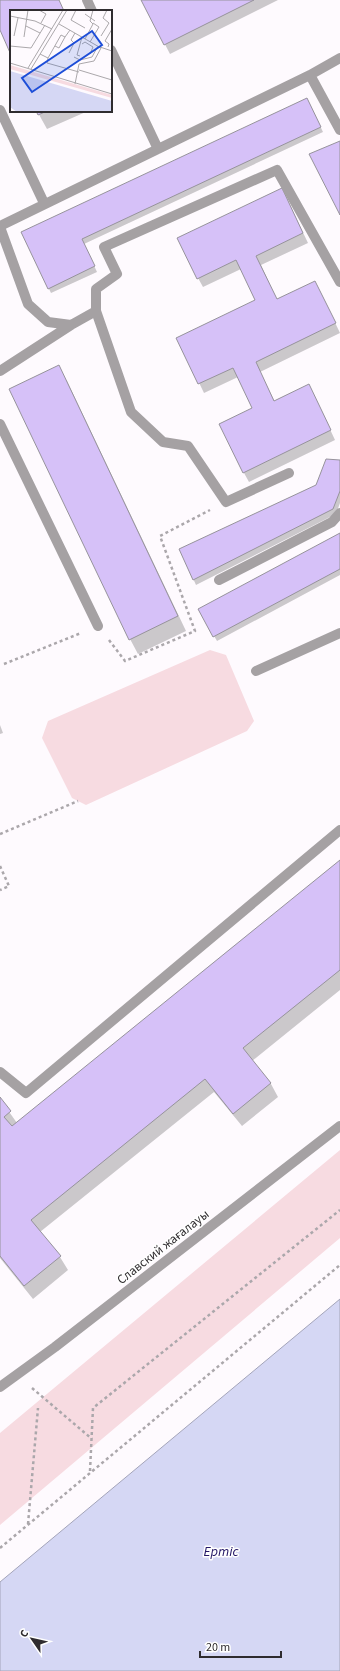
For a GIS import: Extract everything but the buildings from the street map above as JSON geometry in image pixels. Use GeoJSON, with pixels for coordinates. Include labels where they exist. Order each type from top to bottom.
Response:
{"type":"FeatureCollection","features":[{"type":"Feature","properties":{"kind":"street"},"geometry":{"type":"LineString","coordinates":[[87,0],[92,10]]}},
{"type":"Feature","properties":{"kind":"street"},"geometry":{"type":"LineString","coordinates":[[112,52],[158,149]]}},
{"type":"Feature","properties":{"kind":"street"},"geometry":{"type":"LineString","coordinates":[[71,325],[48,322],[28,304],[0,226],[310,75],[340,58]]}},
{"type":"Feature","properties":{"kind":"street"},"geometry":{"type":"LineString","coordinates":[[310,75],[340,130]]}},
{"type":"Feature","properties":{"kind":"street"},"geometry":{"type":"LineString","coordinates":[[0,110],[44,204]]}},
{"type":"Feature","properties":{"kind":"street"},"geometry":{"type":"LineString","coordinates":[[289,472],[226,502],[188,446],[163,442],[131,412],[96,312],[96,289],[117,274],[104,247],[277,170],[340,282]]}},
{"type":"Feature","properties":{"kind":"street"},"geometry":{"type":"LineString","coordinates":[[0,370],[71,325],[96,312]]}},
{"type":"Feature","properties":{"kind":"street"},"geometry":{"type":"LineString","coordinates":[[0,424],[98,626]]}},
{"type":"Feature","properties":{"kind":"street"},"geometry":{"type":"LineString","coordinates":[[219,580],[332,522],[340,513]]}},
{"type":"Feature","properties":{"kind":"street"},"geometry":{"type":"LineString","coordinates":[[256,671],[340,632]]}},
{"type":"Feature","properties":{"kind":"street"},"geometry":{"type":"LineString","coordinates":[[0,1072],[26,1093],[340,830]]}},
{"type":"Feature","properties":{"kind":"street","name":"Славский жағалауы"},"geometry":{"type":"LineString","coordinates":[[0,1387],[55,1347],[340,1126]]}},
{"type":"Feature","properties":{"kind":"path"},"geometry":{"type":"LineString","coordinates":[[4,664],[98,626],[125,661],[195,631],[160,536],[226,502]]}},
{"type":"Feature","properties":{"kind":"path"},"geometry":{"type":"LineString","coordinates":[[0,834],[78,801]]}},
{"type":"Feature","properties":{"kind":"path"},"geometry":{"type":"LineString","coordinates":[[0,866],[9,886],[0,890]]}},
{"type":"Feature","properties":{"kind":"path"},"geometry":{"type":"LineString","coordinates":[[90,1472],[93,1408],[340,1210]]}},
{"type":"Feature","properties":{"kind":"path"},"geometry":{"type":"LineString","coordinates":[[0,1548],[340,1265]]}},
{"type":"Feature","properties":{"kind":"path"},"geometry":{"type":"LineString","coordinates":[[16,1375],[92,1439]]}},
{"type":"Feature","properties":{"kind":"path"},"geometry":{"type":"LineString","coordinates":[[28,1524],[38,1408]]}},
{"type":"Feature","properties":{"kind":"shaded area"},"geometry":{"type":"Polygon","coordinates":[[[210,650],[226,655],[254,721],[247,731],[86,805],[72,798],[42,738],[48,721],[210,650]]]}},
{"type":"Feature","properties":{"kind":"shaded area"},"geometry":{"type":"Polygon","coordinates":[[[340,1150],[340,1238],[0,1525],[0,1433],[340,1150]]]}},
{"type":"Feature","properties":{"kind":"water","name":"Ертіс"},"geometry":{"type":"Polygon","coordinates":[[[340,1299],[340,1671],[0,1671],[0,1582],[340,1299]]]}}]}
